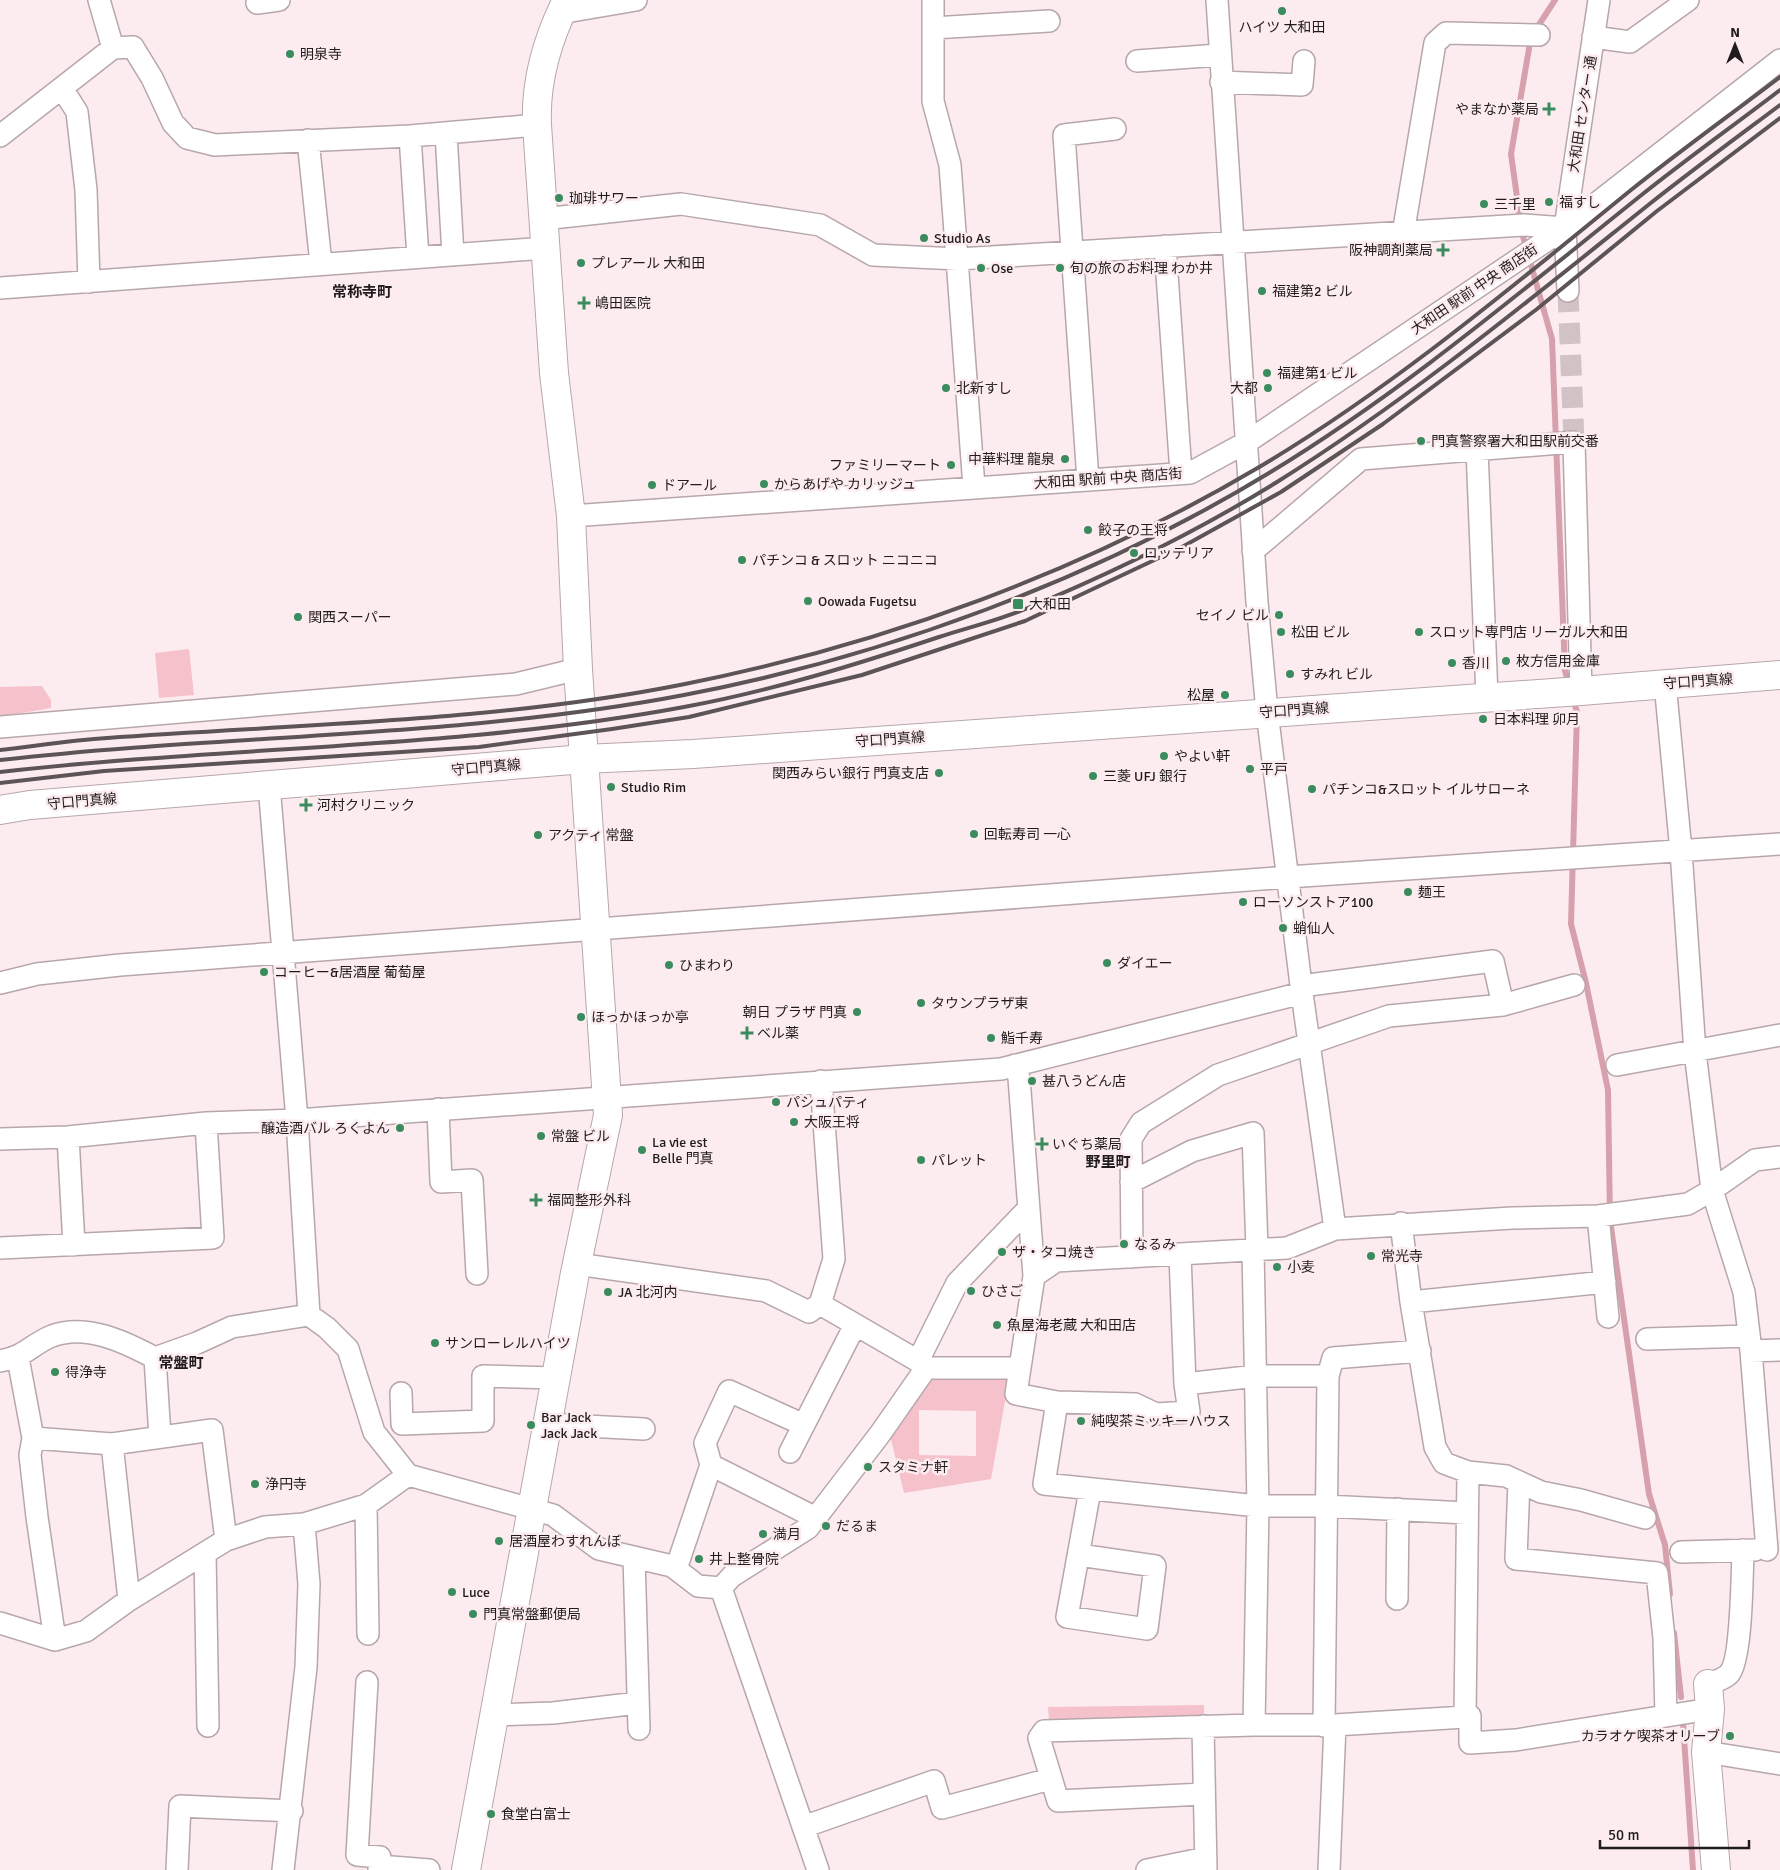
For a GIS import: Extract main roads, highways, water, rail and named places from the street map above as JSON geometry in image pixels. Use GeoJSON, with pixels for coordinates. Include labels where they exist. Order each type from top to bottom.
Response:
{"type":"FeatureCollection","features":[{"type":"Feature","properties":{"kind":"waterway"},"geometry":{"type":"LineString","coordinates":[[1555,0],[1531,37],[1511,154],[1522,233],[1552,339],[1565,671],[1569,685]]}},
{"type":"Feature","properties":{"kind":"waterway"},"geometry":{"type":"LineString","coordinates":[[1573,699],[1577,712],[1571,924],[1586,983],[1608,1090],[1610,1220],[1649,1494],[1665,1545],[1670,1594]]}},
{"type":"Feature","properties":{"kind":"waterway"},"geometry":{"type":"LineString","coordinates":[[1674,1633],[1681,1697]]}},
{"type":"Feature","properties":{"kind":"waterway"},"geometry":{"type":"LineString","coordinates":[[1683,1723],[1693,1870]]}},
{"type":"Feature","properties":{"kind":"tunnel"},"geometry":{"type":"LineString","coordinates":[[1568,291],[1574,442]]}},
{"type":"Feature","properties":{"kind":"railway"},"geometry":{"type":"LineString","coordinates":[[0,750],[94,739],[470,714],[614,697],[685,684],[835,648],[909,625],[982,599],[1054,571],[1125,539],[1194,504],[1310,436],[1405,370],[1451,335],[1649,176],[1780,77]]}},
{"type":"Feature","properties":{"kind":"railway"},"geometry":{"type":"LineString","coordinates":[[0,760],[171,745],[429,728],[599,709],[684,695],[759,679],[911,636],[986,610],[1060,580],[1132,547],[1202,511],[1269,473],[1318,442],[1366,410],[1458,341],[1656,183],[1780,90]]}},
{"type":"Feature","properties":{"kind":"railway"},"geometry":{"type":"LineString","coordinates":[[0,772],[86,763],[428,739],[599,721],[716,701],[781,685],[1013,614],[1088,582],[1185,535],[1247,500],[1326,451],[1466,349],[1664,193],[1780,105]]}},
{"type":"Feature","properties":{"kind":"railway"},"geometry":{"type":"LineString","coordinates":[[0,783],[104,771],[479,747],[689,717],[862,675],[1025,621],[1182,547],[1281,492],[1383,424],[1537,309],[1657,211],[1780,118]]}},
{"type":"Feature","properties":{"kind":"place","name":"ハイツ 大和田"},"geometry":{"type":"Point","coordinates":[1282,11]}},
{"type":"Feature","properties":{"kind":"place","name":"明泉寺"},"geometry":{"type":"Point","coordinates":[290,54]}},
{"type":"Feature","properties":{"kind":"place","name":"やまなか薬局"},"geometry":{"type":"Point","coordinates":[1549,109]}},
{"type":"Feature","properties":{"kind":"place","name":"珈琲サワー"},"geometry":{"type":"Point","coordinates":[559,198]}},
{"type":"Feature","properties":{"kind":"place","name":"福すし"},"geometry":{"type":"Point","coordinates":[1549,202]}},
{"type":"Feature","properties":{"kind":"place","name":"三千里"},"geometry":{"type":"Point","coordinates":[1484,204]}},
{"type":"Feature","properties":{"kind":"place","name":"Studio As"},"geometry":{"type":"Point","coordinates":[924,238]}},
{"type":"Feature","properties":{"kind":"place","name":"阪神調剤薬局"},"geometry":{"type":"Point","coordinates":[1443,250]}},
{"type":"Feature","properties":{"kind":"place","name":"プレアール 大和田"},"geometry":{"type":"Point","coordinates":[581,263]}},
{"type":"Feature","properties":{"kind":"place","name":"Ose"},"geometry":{"type":"Point","coordinates":[981,268]}},
{"type":"Feature","properties":{"kind":"place","name":"旬の旅のお料理 わか井"},"geometry":{"type":"Point","coordinates":[1060,268]}},
{"type":"Feature","properties":{"kind":"place","name":"福建第2 ビル"},"geometry":{"type":"Point","coordinates":[1262,291]}},
{"type":"Feature","properties":{"kind":"place","name":"嶋田医院"},"geometry":{"type":"Point","coordinates":[584,303]}},
{"type":"Feature","properties":{"kind":"place","name":"福建第1 ビル"},"geometry":{"type":"Point","coordinates":[1267,373]}},
{"type":"Feature","properties":{"kind":"place","name":"北新すし"},"geometry":{"type":"Point","coordinates":[946,388]}},
{"type":"Feature","properties":{"kind":"place","name":"大都"},"geometry":{"type":"Point","coordinates":[1268,388]}},
{"type":"Feature","properties":{"kind":"place","name":"門真警察署大和田駅前交番"},"geometry":{"type":"Point","coordinates":[1421,441]}},
{"type":"Feature","properties":{"kind":"place","name":"中華料理 龍泉"},"geometry":{"type":"Point","coordinates":[1065,459]}},
{"type":"Feature","properties":{"kind":"place","name":"ファミリーマート"},"geometry":{"type":"Point","coordinates":[951,465]}},
{"type":"Feature","properties":{"kind":"place","name":"からあげや カリッジュ"},"geometry":{"type":"Point","coordinates":[764,484]}},
{"type":"Feature","properties":{"kind":"place","name":"ドアール"},"geometry":{"type":"Point","coordinates":[652,485]}},
{"type":"Feature","properties":{"kind":"place","name":"餃子の王将"},"geometry":{"type":"Point","coordinates":[1088,530]}},
{"type":"Feature","properties":{"kind":"place","name":"ロッテリア"},"geometry":{"type":"Point","coordinates":[1134,553]}},
{"type":"Feature","properties":{"kind":"place","name":"パチンコ & スロット ニコニコ"},"geometry":{"type":"Point","coordinates":[742,560]}},
{"type":"Feature","properties":{"kind":"place","name":"Oowada Fugetsu"},"geometry":{"type":"Point","coordinates":[808,601]}},
{"type":"Feature","properties":{"kind":"place","name":"大和田"},"geometry":{"type":"Point","coordinates":[1018,604]}},
{"type":"Feature","properties":{"kind":"place","name":"セイノ ビル"},"geometry":{"type":"Point","coordinates":[1279,615]}},
{"type":"Feature","properties":{"kind":"place","name":"関西スーパー"},"geometry":{"type":"Point","coordinates":[298,617]}},
{"type":"Feature","properties":{"kind":"place","name":"松田 ビル"},"geometry":{"type":"Point","coordinates":[1281,632]}},
{"type":"Feature","properties":{"kind":"place","name":"スロット専門店 リーガル大和田"},"geometry":{"type":"Point","coordinates":[1419,632]}},
{"type":"Feature","properties":{"kind":"place","name":"枚方信用金庫"},"geometry":{"type":"Point","coordinates":[1506,661]}},
{"type":"Feature","properties":{"kind":"place","name":"香川"},"geometry":{"type":"Point","coordinates":[1452,663]}},
{"type":"Feature","properties":{"kind":"place","name":"すみれ ビル"},"geometry":{"type":"Point","coordinates":[1290,674]}},
{"type":"Feature","properties":{"kind":"place","name":"松屋"},"geometry":{"type":"Point","coordinates":[1225,695]}},
{"type":"Feature","properties":{"kind":"place","name":"日本料理 卯月"},"geometry":{"type":"Point","coordinates":[1483,719]}},
{"type":"Feature","properties":{"kind":"place","name":"やよい軒"},"geometry":{"type":"Point","coordinates":[1164,756]}},
{"type":"Feature","properties":{"kind":"place","name":"平戸"},"geometry":{"type":"Point","coordinates":[1250,769]}},
{"type":"Feature","properties":{"kind":"place","name":"関西みらい銀行 門真支店"},"geometry":{"type":"Point","coordinates":[939,773]}},
{"type":"Feature","properties":{"kind":"place","name":"三菱 UFJ 銀行"},"geometry":{"type":"Point","coordinates":[1093,776]}},
{"type":"Feature","properties":{"kind":"place","name":"Studio Rim"},"geometry":{"type":"Point","coordinates":[611,787]}},
{"type":"Feature","properties":{"kind":"place","name":"パチンコ&スロット イルサローネ"},"geometry":{"type":"Point","coordinates":[1312,789]}},
{"type":"Feature","properties":{"kind":"place","name":"河村クリニック"},"geometry":{"type":"Point","coordinates":[306,805]}},
{"type":"Feature","properties":{"kind":"place","name":"回転寿司 一心"},"geometry":{"type":"Point","coordinates":[974,834]}},
{"type":"Feature","properties":{"kind":"place","name":"アクティ 常盤"},"geometry":{"type":"Point","coordinates":[538,835]}},
{"type":"Feature","properties":{"kind":"place","name":"麺王"},"geometry":{"type":"Point","coordinates":[1408,892]}},
{"type":"Feature","properties":{"kind":"place","name":"ローソンストア100"},"geometry":{"type":"Point","coordinates":[1243,902]}},
{"type":"Feature","properties":{"kind":"place","name":"蛸仙人"},"geometry":{"type":"Point","coordinates":[1283,928]}},
{"type":"Feature","properties":{"kind":"place","name":"ダイエー"},"geometry":{"type":"Point","coordinates":[1107,963]}},
{"type":"Feature","properties":{"kind":"place","name":"ひまわり"},"geometry":{"type":"Point","coordinates":[669,965]}},
{"type":"Feature","properties":{"kind":"place","name":"コーヒー&居酒屋 葡萄屋"},"geometry":{"type":"Point","coordinates":[264,972]}},
{"type":"Feature","properties":{"kind":"place","name":"タウンプラザ東"},"geometry":{"type":"Point","coordinates":[921,1003]}},
{"type":"Feature","properties":{"kind":"place","name":"朝日 プラザ 門真"},"geometry":{"type":"Point","coordinates":[857,1012]}},
{"type":"Feature","properties":{"kind":"place","name":"ほっかほっか亭"},"geometry":{"type":"Point","coordinates":[581,1017]}},
{"type":"Feature","properties":{"kind":"place","name":"ベル薬"},"geometry":{"type":"Point","coordinates":[747,1033]}},
{"type":"Feature","properties":{"kind":"place","name":"鮨千寿"},"geometry":{"type":"Point","coordinates":[991,1038]}},
{"type":"Feature","properties":{"kind":"place","name":"甚八うどん店"},"geometry":{"type":"Point","coordinates":[1032,1081]}},
{"type":"Feature","properties":{"kind":"place","name":"パシュパティ"},"geometry":{"type":"Point","coordinates":[776,1102]}},
{"type":"Feature","properties":{"kind":"place","name":"大阪王将"},"geometry":{"type":"Point","coordinates":[794,1122]}},
{"type":"Feature","properties":{"kind":"place","name":"醸造酒バル ろくよん"},"geometry":{"type":"Point","coordinates":[400,1128]}},
{"type":"Feature","properties":{"kind":"place","name":"常盤 ビル"},"geometry":{"type":"Point","coordinates":[541,1136]}},
{"type":"Feature","properties":{"kind":"place","name":"いぐち薬局"},"geometry":{"type":"Point","coordinates":[1042,1144]}},
{"type":"Feature","properties":{"kind":"place","name":"La vie est Belle 門真"},"geometry":{"type":"Point","coordinates":[642,1150]}},
{"type":"Feature","properties":{"kind":"place","name":"パレット"},"geometry":{"type":"Point","coordinates":[921,1160]}},
{"type":"Feature","properties":{"kind":"place","name":"福岡整形外科"},"geometry":{"type":"Point","coordinates":[536,1200]}},
{"type":"Feature","properties":{"kind":"place","name":"なるみ"},"geometry":{"type":"Point","coordinates":[1124,1244]}},
{"type":"Feature","properties":{"kind":"place","name":"ザ・タコ焼き"},"geometry":{"type":"Point","coordinates":[1002,1252]}},
{"type":"Feature","properties":{"kind":"place","name":"常光寺"},"geometry":{"type":"Point","coordinates":[1371,1256]}},
{"type":"Feature","properties":{"kind":"place","name":"小麦"},"geometry":{"type":"Point","coordinates":[1277,1267]}},
{"type":"Feature","properties":{"kind":"place","name":"ひさご"},"geometry":{"type":"Point","coordinates":[971,1291]}},
{"type":"Feature","properties":{"kind":"place","name":"JA 北河内"},"geometry":{"type":"Point","coordinates":[608,1292]}},
{"type":"Feature","properties":{"kind":"place","name":"魚屋海老蔵 大和田店"},"geometry":{"type":"Point","coordinates":[997,1325]}},
{"type":"Feature","properties":{"kind":"place","name":"サンローレルハイツ"},"geometry":{"type":"Point","coordinates":[435,1343]}},
{"type":"Feature","properties":{"kind":"place","name":"得浄寺"},"geometry":{"type":"Point","coordinates":[55,1372]}},
{"type":"Feature","properties":{"kind":"place","name":"純喫茶ミッキーハウス"},"geometry":{"type":"Point","coordinates":[1081,1421]}},
{"type":"Feature","properties":{"kind":"place","name":"Bar Jack Jack Jack"},"geometry":{"type":"Point","coordinates":[531,1425]}},
{"type":"Feature","properties":{"kind":"place","name":"スタミナ軒"},"geometry":{"type":"Point","coordinates":[868,1467]}},
{"type":"Feature","properties":{"kind":"place","name":"浄円寺"},"geometry":{"type":"Point","coordinates":[255,1484]}},
{"type":"Feature","properties":{"kind":"place","name":"だるま"},"geometry":{"type":"Point","coordinates":[826,1526]}},
{"type":"Feature","properties":{"kind":"place","name":"満月"},"geometry":{"type":"Point","coordinates":[763,1534]}},
{"type":"Feature","properties":{"kind":"place","name":"居酒屋わすれんぼ"},"geometry":{"type":"Point","coordinates":[499,1541]}},
{"type":"Feature","properties":{"kind":"place","name":"井上整骨院"},"geometry":{"type":"Point","coordinates":[699,1559]}},
{"type":"Feature","properties":{"kind":"place","name":"Luce"},"geometry":{"type":"Point","coordinates":[452,1592]}},
{"type":"Feature","properties":{"kind":"place","name":"門真常盤郵便局"},"geometry":{"type":"Point","coordinates":[473,1614]}},
{"type":"Feature","properties":{"kind":"place","name":"カラオケ喫茶オリーブ"},"geometry":{"type":"Point","coordinates":[1730,1736]}},
{"type":"Feature","properties":{"kind":"place","name":"食堂白富士"},"geometry":{"type":"Point","coordinates":[491,1814]}},
{"type":"Feature","properties":{"kind":"district","name":"常称寺町"},"geometry":{"type":"Point","coordinates":[362,292]}},
{"type":"Feature","properties":{"kind":"district","name":"野里町"},"geometry":{"type":"Point","coordinates":[1108,1162]}},
{"type":"Feature","properties":{"kind":"district","name":"常盤町"},"geometry":{"type":"Point","coordinates":[181,1363]}}]}
